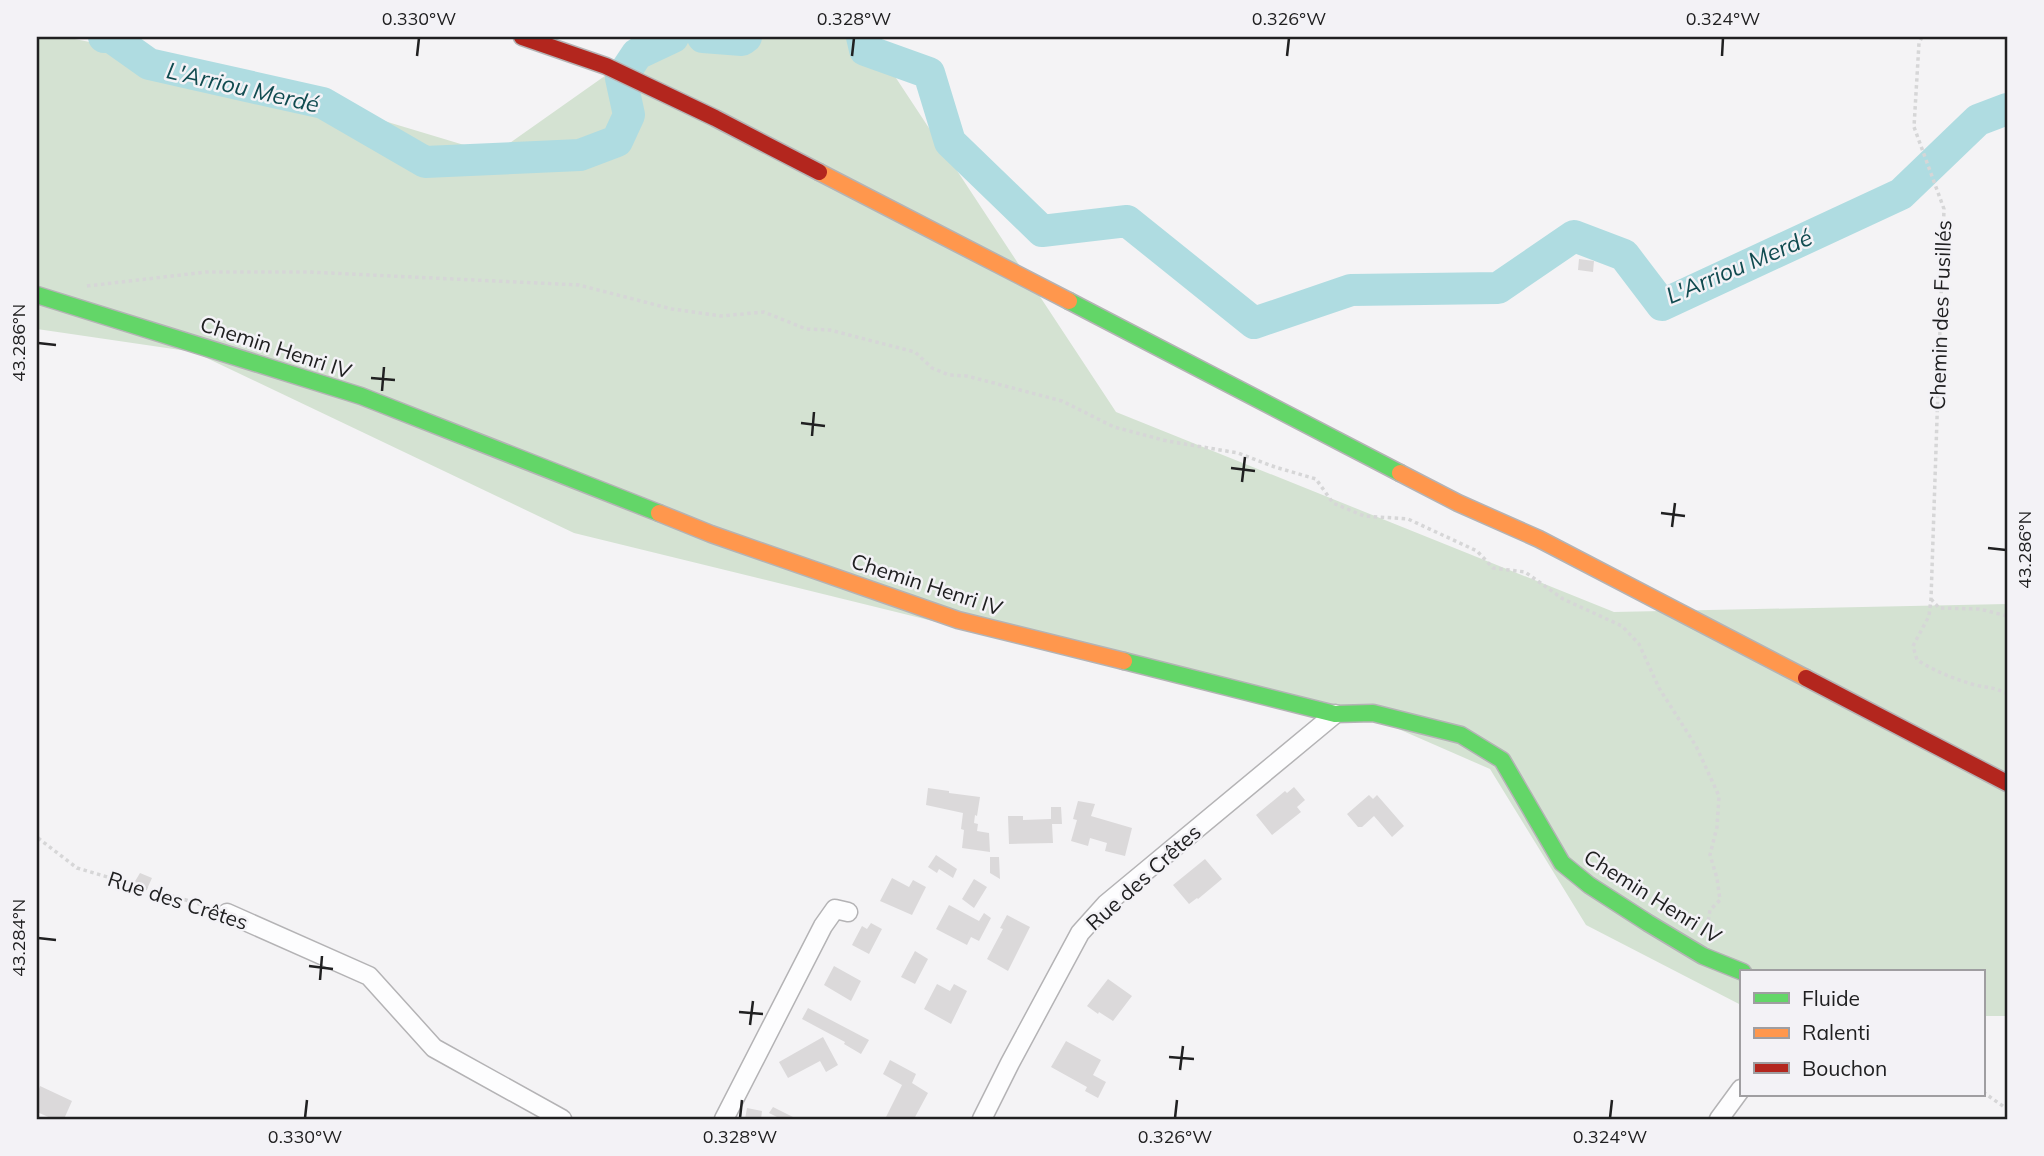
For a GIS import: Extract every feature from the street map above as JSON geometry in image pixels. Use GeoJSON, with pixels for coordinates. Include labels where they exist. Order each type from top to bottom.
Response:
{"type":"FeatureCollection","features":[{"type":"Feature","properties":{"kind":"main road"},"geometry":{"type":"LineString","coordinates":[[522,37],[646,83],[1458,503],[1551,545],[2007,783]]}},
{"type":"Feature","properties":{"kind":"main road","name":"Chemin Henri IV"},"geometry":{"type":"LineString","coordinates":[[45,297],[361,396],[711,534],[958,620],[1335,714],[1373,713],[1461,736],[1502,760],[1562,863],[1589,885],[1703,956],[1740,971]]}},
{"type":"Feature","properties":{"kind":"main road"},"geometry":{"type":"LineString","coordinates":[[1458,503],[1535,554],[2007,798]]}},
{"type":"Feature","properties":{"kind":"street","name":"Rue des Crêtes"},"geometry":{"type":"LineString","coordinates":[[982,1119],[1080,933],[1106,904],[1335,714]]}},
{"type":"Feature","properties":{"kind":"street"},"geometry":{"type":"LineString","coordinates":[[724,1119],[823,926],[835,909],[848,912]]}},
{"type":"Feature","properties":{"kind":"street","name":"Rue des Crêtes"},"geometry":{"type":"LineString","coordinates":[[227,913],[369,976],[434,1048],[562,1119]]}},
{"type":"Feature","properties":{"kind":"street"},"geometry":{"type":"LineString","coordinates":[[1720,1119],[1740,1090]]}},
{"type":"Feature","properties":{"kind":"path","name":"Chemin des Fusillés"},"geometry":{"type":"LineString","coordinates":[[1922,37],[1919,43],[1914,127],[1944,209],[1931,600],[1929,616],[1913,646],[1917,660],[1940,674],[1977,686],[1994,687],[2007,694]]}},
{"type":"Feature","properties":{"kind":"path"},"geometry":{"type":"LineString","coordinates":[[45,297],[75,288],[194,274],[308,272],[579,285],[672,309],[721,316],[764,312],[806,329],[830,330],[915,352],[932,368],[949,375],[967,376],[1062,401],[1114,427],[1167,441],[1238,453],[1316,479],[1334,503],[1364,516],[1408,519],[1477,551],[1493,568],[1525,572],[1563,599],[1622,626],[1639,644],[1659,688],[1696,746],[1719,796],[1717,827],[1710,855],[1720,900],[1710,910],[1703,956]]}},
{"type":"Feature","properties":{"kind":"path"},"geometry":{"type":"LineString","coordinates":[[1931,600],[1939,608],[1980,609],[2007,616]]}},
{"type":"Feature","properties":{"kind":"path","name":"Rue des Crêtes"},"geometry":{"type":"LineString","coordinates":[[38,838],[77,868],[227,913]]}},
{"type":"Feature","properties":{"kind":"path"},"geometry":{"type":"LineString","coordinates":[[1984,1093],[2007,1109]]}},
{"type":"Feature","properties":{"kind":"green space"},"geometry":{"type":"Polygon","coordinates":[[[37,37],[65,37],[188,62],[494,154],[660,37],[869,37],[1116,412],[1614,612],[2007,604],[2007,1016],[1984,1016],[1984,970],[1740,970],[1740,1004],[1586,925],[1490,769],[1387,724],[1312,714],[574,533],[194,352],[37,329],[37,37]]]}},
{"type":"Feature","properties":{"kind":"building"},"geometry":{"type":"Polygon","coordinates":[[[1579,259],[1594,261],[1593,272],[1578,270],[1579,259]]]}},
{"type":"Feature","properties":{"kind":"building"},"geometry":{"type":"Polygon","coordinates":[[[1294,787],[1305,800],[1297,807],[1301,812],[1272,835],[1256,815],[1285,791],[1287,793],[1294,787]]]}},
{"type":"Feature","properties":{"kind":"building"},"geometry":{"type":"Polygon","coordinates":[[[928,788],[980,797],[974,823],[978,824],[977,831],[989,833],[990,852],[962,848],[963,813],[926,805],[928,788]]]}},
{"type":"Feature","properties":{"kind":"building"},"geometry":{"type":"Polygon","coordinates":[[[1369,795],[1373,799],[1377,795],[1404,826],[1392,837],[1374,816],[1362,827],[1358,827],[1347,814],[1369,795]]]}},
{"type":"Feature","properties":{"kind":"building"},"geometry":{"type":"Polygon","coordinates":[[[1078,801],[1095,804],[1091,816],[1132,828],[1125,856],[1105,851],[1107,843],[1090,838],[1088,846],[1071,841],[1077,820],[1073,819],[1078,801]]]}},
{"type":"Feature","properties":{"kind":"building"},"geometry":{"type":"Polygon","coordinates":[[[1051,807],[1061,807],[1062,824],[1052,824],[1053,843],[1009,844],[1008,816],[1023,816],[1023,820],[1051,819],[1051,807]]]}},
{"type":"Feature","properties":{"kind":"building"},"geometry":{"type":"Polygon","coordinates":[[[936,855],[957,869],[953,878],[939,869],[937,873],[928,867],[936,855]]]}},
{"type":"Feature","properties":{"kind":"building"},"geometry":{"type":"Polygon","coordinates":[[[990,857],[999,857],[1000,879],[990,873],[990,857]]]}},
{"type":"Feature","properties":{"kind":"building"},"geometry":{"type":"Polygon","coordinates":[[[1205,859],[1222,879],[1189,904],[1173,885],[1205,859]]]}},
{"type":"Feature","properties":{"kind":"building"},"geometry":{"type":"Polygon","coordinates":[[[140,873],[152,878],[147,889],[134,883],[140,873]]]}},
{"type":"Feature","properties":{"kind":"building"},"geometry":{"type":"Polygon","coordinates":[[[892,878],[909,887],[913,880],[926,887],[912,915],[880,901],[892,878]]]}},
{"type":"Feature","properties":{"kind":"building"},"geometry":{"type":"Polygon","coordinates":[[[974,879],[987,887],[974,908],[962,899],[974,879]]]}},
{"type":"Feature","properties":{"kind":"building"},"geometry":{"type":"Polygon","coordinates":[[[949,905],[979,921],[984,913],[991,918],[979,941],[971,937],[967,945],[936,929],[949,905]]]}},
{"type":"Feature","properties":{"kind":"building"},"geometry":{"type":"Polygon","coordinates":[[[1007,915],[1030,927],[1008,971],[987,959],[1003,929],[1000,928],[1007,915]]]}},
{"type":"Feature","properties":{"kind":"building"},"geometry":{"type":"Polygon","coordinates":[[[871,923],[882,929],[869,954],[852,945],[862,926],[867,929],[871,923]]]}},
{"type":"Feature","properties":{"kind":"building"},"geometry":{"type":"Polygon","coordinates":[[[915,951],[928,959],[915,984],[901,977],[915,951]]]}},
{"type":"Feature","properties":{"kind":"building"},"geometry":{"type":"Polygon","coordinates":[[[834,966],[861,981],[851,1001],[824,985],[834,966]]]}},
{"type":"Feature","properties":{"kind":"building"},"geometry":{"type":"Polygon","coordinates":[[[1108,979],[1132,996],[1113,1021],[1087,1006],[1108,979]]]}},
{"type":"Feature","properties":{"kind":"building"},"geometry":{"type":"Polygon","coordinates":[[[937,984],[950,991],[954,984],[967,991],[951,1024],[924,1009],[937,984]]]}},
{"type":"Feature","properties":{"kind":"building"},"geometry":{"type":"Polygon","coordinates":[[[808,1008],[869,1040],[861,1054],[844,1044],[845,1042],[802,1019],[808,1008]]]}},
{"type":"Feature","properties":{"kind":"building"},"geometry":{"type":"Polygon","coordinates":[[[823,1037],[838,1065],[826,1072],[820,1061],[788,1078],[779,1062],[823,1037]]]}},
{"type":"Feature","properties":{"kind":"building"},"geometry":{"type":"Polygon","coordinates":[[[1066,1041],[1101,1060],[1093,1075],[1106,1082],[1098,1098],[1085,1091],[1087,1087],[1051,1067],[1066,1041]]]}},
{"type":"Feature","properties":{"kind":"building"},"geometry":{"type":"Polygon","coordinates":[[[890,1060],[916,1074],[912,1083],[928,1093],[914,1119],[885,1119],[902,1085],[883,1074],[890,1060]]]}},
{"type":"Feature","properties":{"kind":"building"},"geometry":{"type":"Polygon","coordinates":[[[40,1086],[72,1101],[64,1119],[53,1119],[37,1112],[40,1086]]]}},
{"type":"Feature","properties":{"kind":"building"},"geometry":{"type":"Polygon","coordinates":[[[773,1107],[793,1117],[792,1119],[781,1119],[769,1113],[773,1107]]]}},
{"type":"Feature","properties":{"kind":"building"},"geometry":{"type":"Polygon","coordinates":[[[747,1108],[762,1111],[761,1119],[745,1119],[747,1108]]]}},
{"type":"Feature","properties":{"kind":"waterway","name":"L'Arriou Merdé"},"geometry":{"type":"LineString","coordinates":[[104,37],[111,37],[149,64],[323,103],[425,162],[580,155],[617,141],[629,115],[621,78],[637,54],[673,37]]}},
{"type":"Feature","properties":{"kind":"waterway","name":"L'Arriou Merdé"},"geometry":{"type":"LineString","coordinates":[[703,37],[742,40],[746,37]]}},
{"type":"Feature","properties":{"kind":"waterway","name":"L'Arriou Merdé"},"geometry":{"type":"LineString","coordinates":[[862,37],[865,50],[929,73],[950,142],[1042,231],[1127,221],[1254,323],[1351,290],[1498,288],[1574,236],[1624,255],[1662,305],[1901,194],[1978,120],[2007,109]]}},
{"type":"Feature","properties":{"kind":"traffic: fast"},"geometry":{"type":"LineString","coordinates":[[37,295],[361,396],[659,513]]}},
{"type":"Feature","properties":{"kind":"traffic: fast"},"geometry":{"type":"LineString","coordinates":[[1069,301],[1400,473]]}},
{"type":"Feature","properties":{"kind":"traffic: fast"},"geometry":{"type":"LineString","coordinates":[[1124,661],[1335,714],[1373,713],[1461,735],[1502,760],[1562,863],[1589,885],[1648,923],[1703,956],[1740,971]]}},
{"type":"Feature","properties":{"kind":"traffic: slow"},"geometry":{"type":"LineString","coordinates":[[819,172],[1069,301]]}},
{"type":"Feature","properties":{"kind":"traffic: slow"},"geometry":{"type":"LineString","coordinates":[[1400,473],[1458,503],[1539,539],[1806,678]]}},
{"type":"Feature","properties":{"kind":"traffic: slow"},"geometry":{"type":"LineString","coordinates":[[659,513],[711,534],[958,620],[1124,661]]}},
{"type":"Feature","properties":{"kind":"traffic: jam"},"geometry":{"type":"LineString","coordinates":[[522,37],[606,66],[819,172]]}},
{"type":"Feature","properties":{"kind":"traffic: jam"},"geometry":{"type":"LineString","coordinates":[[1806,678],[2007,783]]}}]}
